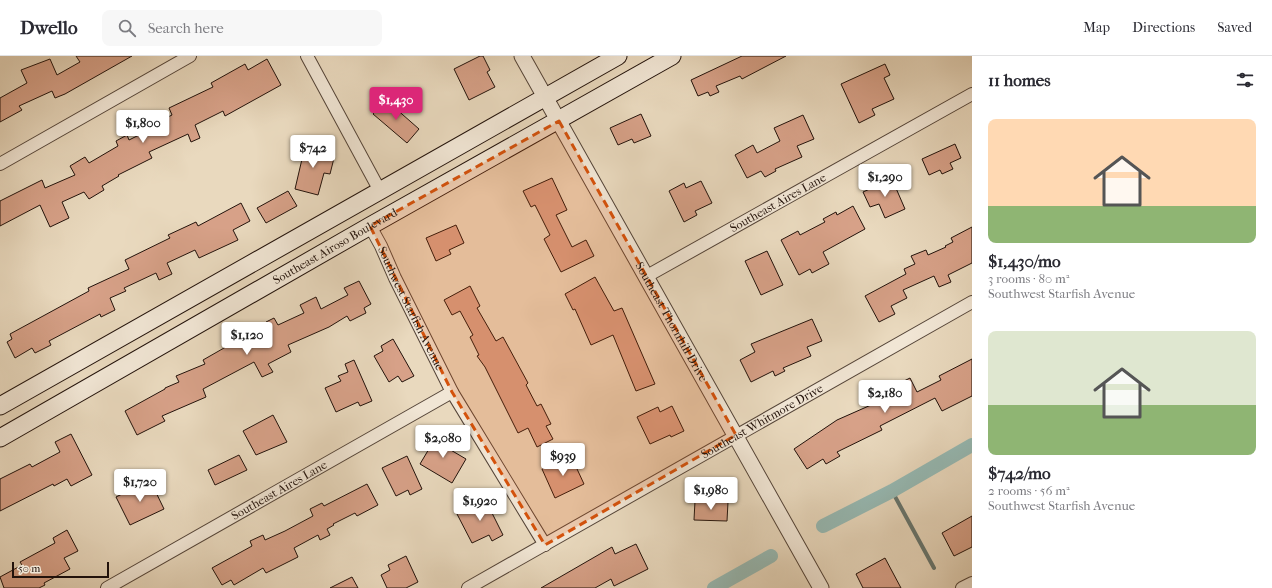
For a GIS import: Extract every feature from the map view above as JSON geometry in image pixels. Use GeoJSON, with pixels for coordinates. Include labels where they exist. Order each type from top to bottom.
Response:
{"type":"FeatureCollection","features":[{"type":"Feature","properties":{"kind":"main road","name":"Southeast Airoso Boulevard"},"geometry":{"type":"LineString","coordinates":[[0,406],[618,56]]}},
{"type":"Feature","properties":{"kind":"main road","name":"Southeast Airoso Boulevard"},"geometry":{"type":"LineString","coordinates":[[0,438],[370,226],[559,121],[672,56]]}},
{"type":"Feature","properties":{"kind":"street"},"geometry":{"type":"LineString","coordinates":[[0,164],[190,56]]}},
{"type":"Feature","properties":{"kind":"street"},"geometry":{"type":"LineString","coordinates":[[307,56],[380,191]]}},
{"type":"Feature","properties":{"kind":"street","name":"Southeast Thornhill Drive"},"geometry":{"type":"LineString","coordinates":[[522,56],[821,588]]}},
{"type":"Feature","properties":{"kind":"street","name":"Southeast Aires Lane"},"geometry":{"type":"LineString","coordinates":[[647,276],[972,94]]}},
{"type":"Feature","properties":{"kind":"street","name":"Southwest Starfish Avenue"},"geometry":{"type":"LineString","coordinates":[[370,226],[452,392],[545,545]]}},
{"type":"Feature","properties":{"kind":"street","name":"Southeast Whitmore Drive"},"geometry":{"type":"LineString","coordinates":[[468,588],[972,302]]}},
{"type":"Feature","properties":{"kind":"street","name":"Southeast Aires Lane"},"geometry":{"type":"LineString","coordinates":[[107,588],[452,392]]}},
{"type":"Feature","properties":{"kind":"street"},"geometry":{"type":"LineString","coordinates":[[962,588],[972,583]]}},
{"type":"Feature","properties":{"kind":"highlighted area"},"geometry":{"type":"Polygon","coordinates":[[[559,121],[736,435],[545,545],[452,392],[370,226],[559,121]]]}},
{"type":"Feature","properties":{"kind":"building"},"geometry":{"type":"Polygon","coordinates":[[[76,56],[132,56],[65,94],[55,98],[52,91],[19,106],[22,110],[0,122],[0,98],[27,83],[21,70],[50,59],[57,75],[80,62],[76,56]]]}},
{"type":"Feature","properties":{"kind":"building"},"geometry":{"type":"Polygon","coordinates":[[[480,56],[483,56],[490,70],[487,72],[495,87],[469,100],[454,69],[480,56]]]}},
{"type":"Feature","properties":{"kind":"building"},"geometry":{"type":"Polygon","coordinates":[[[742,56],[786,56],[742,79],[740,76],[716,86],[719,92],[710,96],[708,92],[698,96],[691,80],[742,56]]]}},
{"type":"Feature","properties":{"kind":"building"},"geometry":{"type":"Polygon","coordinates":[[[267,59],[281,85],[225,116],[223,111],[195,125],[200,138],[191,142],[188,134],[149,152],[152,158],[118,175],[119,176],[102,186],[104,190],[89,199],[84,192],[62,202],[69,218],[50,227],[40,205],[0,226],[0,201],[42,180],[45,188],[75,175],[70,166],[85,157],[89,163],[118,146],[116,141],[127,135],[129,140],[157,126],[156,123],[172,115],[169,108],[213,87],[211,83],[245,64],[248,70],[267,59]]]}},
{"type":"Feature","properties":{"kind":"building"},"geometry":{"type":"Polygon","coordinates":[[[885,64],[890,75],[884,78],[894,99],[872,109],[875,115],[859,123],[841,84],[885,64]]]}},
{"type":"Feature","properties":{"kind":"building"},"geometry":{"type":"Polygon","coordinates":[[[386,100],[419,129],[407,143],[373,114],[386,100]]]}},
{"type":"Feature","properties":{"kind":"building"},"geometry":{"type":"Polygon","coordinates":[[[641,114],[651,136],[634,143],[632,139],[618,145],[610,128],[641,114]]]}},
{"type":"Feature","properties":{"kind":"building"},"geometry":{"type":"Polygon","coordinates":[[[803,115],[814,139],[797,146],[802,157],[775,169],[776,171],[765,177],[761,171],[747,178],[735,155],[753,145],[757,153],[780,141],[774,128],[803,115]]]}},
{"type":"Feature","properties":{"kind":"building"},"geometry":{"type":"Polygon","coordinates":[[[306,142],[324,147],[322,156],[334,158],[330,174],[324,173],[318,195],[295,189],[306,142]]]}},
{"type":"Feature","properties":{"kind":"building"},"geometry":{"type":"Polygon","coordinates":[[[955,144],[961,158],[950,163],[953,169],[942,174],[940,170],[929,175],[922,159],[955,144]]]}},
{"type":"Feature","properties":{"kind":"building"},"geometry":{"type":"Polygon","coordinates":[[[552,178],[567,210],[556,215],[572,247],[586,240],[594,256],[561,272],[544,239],[550,235],[535,205],[531,207],[523,191],[552,178]]]}},
{"type":"Feature","properties":{"kind":"building"},"geometry":{"type":"Polygon","coordinates":[[[892,179],[905,209],[885,218],[879,204],[870,207],[863,192],[892,179]]]}},
{"type":"Feature","properties":{"kind":"building"},"geometry":{"type":"Polygon","coordinates":[[[701,181],[712,203],[695,211],[697,215],[684,222],[669,191],[684,183],[686,188],[701,181]]]}},
{"type":"Feature","properties":{"kind":"building"},"geometry":{"type":"Polygon","coordinates":[[[288,191],[297,206],[266,223],[257,208],[288,191]]]}},
{"type":"Feature","properties":{"kind":"building"},"geometry":{"type":"Polygon","coordinates":[[[241,203],[250,221],[233,230],[238,240],[199,258],[195,250],[167,263],[172,274],[159,280],[156,273],[124,288],[126,291],[110,298],[115,310],[101,317],[100,314],[49,341],[51,345],[35,353],[32,348],[15,358],[7,342],[12,339],[10,334],[89,291],[88,288],[129,269],[125,260],[170,238],[168,235],[196,222],[198,226],[241,203]]]}},
{"type":"Feature","properties":{"kind":"building"},"geometry":{"type":"Polygon","coordinates":[[[853,206],[865,229],[823,252],[829,264],[812,273],[810,269],[799,275],[781,240],[798,231],[800,235],[825,222],[823,219],[836,212],[837,215],[853,206]]]}},
{"type":"Feature","properties":{"kind":"building"},"geometry":{"type":"Polygon","coordinates":[[[456,225],[464,243],[449,250],[451,254],[436,261],[426,238],[456,225]]]}},
{"type":"Feature","properties":{"kind":"building"},"geometry":{"type":"Polygon","coordinates":[[[972,227],[972,263],[948,275],[951,282],[939,287],[934,276],[903,290],[907,298],[891,306],[895,314],[879,322],[865,296],[906,274],[904,269],[915,264],[911,256],[926,250],[928,255],[946,247],[945,246],[953,242],[951,238],[972,227]]]}},
{"type":"Feature","properties":{"kind":"building"},"geometry":{"type":"Polygon","coordinates":[[[767,251],[783,285],[761,295],[745,261],[767,251]]]}},
{"type":"Feature","properties":{"kind":"building"},"geometry":{"type":"Polygon","coordinates":[[[595,277],[614,311],[622,308],[655,384],[636,391],[613,335],[591,345],[575,309],[573,310],[565,294],[595,277]]]}},
{"type":"Feature","properties":{"kind":"building"},"geometry":{"type":"Polygon","coordinates":[[[359,281],[371,304],[364,308],[366,313],[350,321],[347,316],[329,327],[288,345],[291,352],[268,364],[273,372],[262,377],[254,362],[203,389],[206,397],[162,416],[165,421],[137,435],[125,411],[165,388],[179,382],[176,376],[205,364],[203,360],[266,324],[266,322],[274,318],[278,325],[304,313],[300,305],[316,297],[321,309],[348,295],[344,288],[359,281]]]}},
{"type":"Feature","properties":{"kind":"building"},"geometry":{"type":"Polygon","coordinates":[[[470,286],[480,306],[477,308],[496,341],[503,337],[528,383],[526,385],[537,406],[541,404],[551,424],[546,426],[553,439],[537,447],[528,428],[518,433],[485,367],[477,356],[479,355],[470,337],[473,335],[460,311],[452,315],[444,300],[470,286]]]}},
{"type":"Feature","properties":{"kind":"building"},"geometry":{"type":"Polygon","coordinates":[[[812,319],[822,341],[807,347],[811,356],[783,368],[785,371],[775,376],[773,371],[751,382],[740,360],[755,352],[751,344],[812,319]]]}},
{"type":"Feature","properties":{"kind":"building"},"geometry":{"type":"Polygon","coordinates":[[[393,339],[414,376],[402,382],[398,376],[389,382],[374,356],[383,351],[381,346],[393,339]]]}},
{"type":"Feature","properties":{"kind":"building"},"geometry":{"type":"Polygon","coordinates":[[[972,359],[972,396],[942,411],[935,398],[880,426],[882,430],[837,452],[840,456],[826,464],[823,459],[807,469],[794,449],[837,420],[880,401],[876,395],[910,378],[917,392],[941,380],[939,376],[972,359]]]}},
{"type":"Feature","properties":{"kind":"building"},"geometry":{"type":"Polygon","coordinates":[[[354,360],[372,401],[360,406],[358,402],[336,412],[325,388],[341,381],[338,376],[348,372],[345,364],[354,360]]]}},
{"type":"Feature","properties":{"kind":"building"},"geometry":{"type":"Polygon","coordinates":[[[672,406],[684,431],[671,437],[670,435],[650,444],[637,417],[658,407],[660,412],[672,406]]]}},
{"type":"Feature","properties":{"kind":"building"},"geometry":{"type":"Polygon","coordinates":[[[273,415],[287,442],[256,455],[243,431],[273,415]]]}},
{"type":"Feature","properties":{"kind":"building"},"geometry":{"type":"Polygon","coordinates":[[[439,432],[454,441],[449,449],[466,459],[452,483],[420,464],[439,432]]]}},
{"type":"Feature","properties":{"kind":"building"},"geometry":{"type":"Polygon","coordinates":[[[71,434],[92,475],[71,486],[67,479],[54,486],[53,484],[0,511],[0,479],[30,464],[32,467],[60,452],[55,442],[71,434]]]}},
{"type":"Feature","properties":{"kind":"building"},"geometry":{"type":"Polygon","coordinates":[[[239,455],[247,470],[215,485],[208,470],[239,455]]]}},
{"type":"Feature","properties":{"kind":"building"},"geometry":{"type":"Polygon","coordinates":[[[407,456],[422,489],[410,495],[408,490],[396,496],[382,468],[407,456]]]}},
{"type":"Feature","properties":{"kind":"building"},"geometry":{"type":"Polygon","coordinates":[[[571,456],[584,484],[555,498],[542,469],[571,456]]]}},
{"type":"Feature","properties":{"kind":"building"},"geometry":{"type":"Polygon","coordinates":[[[150,480],[164,509],[130,525],[116,497],[150,480]]]}},
{"type":"Feature","properties":{"kind":"building"},"geometry":{"type":"Polygon","coordinates":[[[367,484],[378,505],[357,516],[355,513],[333,524],[334,525],[327,529],[330,535],[320,540],[318,535],[294,548],[298,557],[266,573],[263,568],[234,585],[231,580],[222,585],[212,568],[252,546],[250,541],[263,535],[265,540],[285,531],[313,516],[310,509],[322,503],[324,506],[367,484]]]}},
{"type":"Feature","properties":{"kind":"building"},"geometry":{"type":"Polygon","coordinates":[[[485,499],[503,535],[492,541],[489,535],[472,543],[457,514],[485,499]]]}},
{"type":"Feature","properties":{"kind":"building"},"geometry":{"type":"Polygon","coordinates":[[[695,501],[728,502],[727,521],[694,520],[695,501]]]}},
{"type":"Feature","properties":{"kind":"building"},"geometry":{"type":"Polygon","coordinates":[[[972,516],[972,547],[954,556],[942,533],[972,516]]]}},
{"type":"Feature","properties":{"kind":"building"},"geometry":{"type":"Polygon","coordinates":[[[67,530],[78,551],[64,558],[70,569],[44,583],[45,585],[39,588],[4,588],[0,577],[22,565],[20,562],[55,543],[53,538],[67,530]]]}},
{"type":"Feature","properties":{"kind":"building"},"geometry":{"type":"Polygon","coordinates":[[[636,544],[648,569],[614,586],[611,579],[595,588],[541,588],[612,547],[615,554],[636,544]]]}},
{"type":"Feature","properties":{"kind":"building"},"geometry":{"type":"Polygon","coordinates":[[[406,556],[418,582],[406,588],[387,588],[381,575],[390,570],[388,565],[406,556]]]}},
{"type":"Feature","properties":{"kind":"building"},"geometry":{"type":"Polygon","coordinates":[[[885,558],[901,588],[863,588],[856,574],[885,558]]]}},
{"type":"Feature","properties":{"kind":"building"},"geometry":{"type":"Polygon","coordinates":[[[352,577],[358,588],[330,588],[352,577]]]}},
{"type":"Feature","properties":{"kind":"waterway"},"geometry":{"type":"LineString","coordinates":[[823,526],[892,491],[972,445]]}},
{"type":"Feature","properties":{"kind":"waterway"},"geometry":{"type":"LineString","coordinates":[[892,491],[934,568]]}},
{"type":"Feature","properties":{"kind":"waterway"},"geometry":{"type":"LineString","coordinates":[[714,588],[771,556]]}}]}
